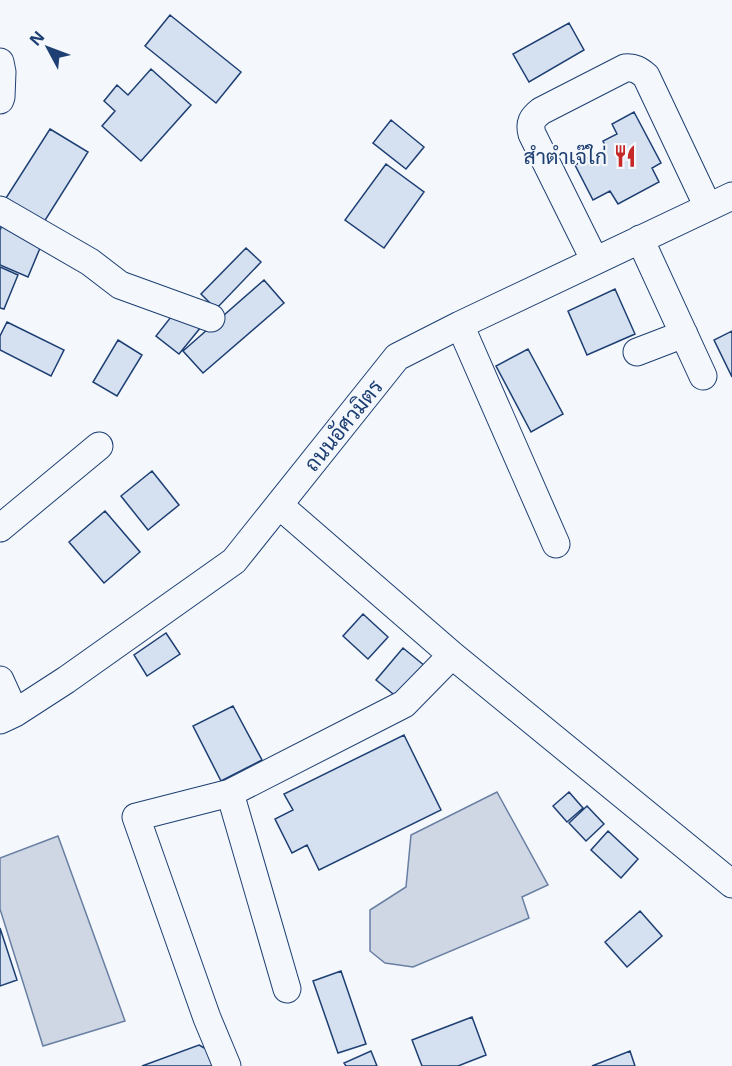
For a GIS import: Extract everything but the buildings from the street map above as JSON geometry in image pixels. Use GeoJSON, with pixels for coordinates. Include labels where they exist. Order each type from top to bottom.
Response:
{"type":"FeatureCollection","features":[{"type":"Feature","properties":{"kind":"street"},"geometry":{"type":"LineString","coordinates":[[0,62],[2,72],[0,100]]}},
{"type":"Feature","properties":{"kind":"street"},"geometry":{"type":"LineString","coordinates":[[595,261],[532,134],[530,125],[541,111],[625,68],[633,67],[646,76],[708,207]]}},
{"type":"Feature","properties":{"kind":"street","name":"ถนนอัศวมิตร"},"geometry":{"type":"LineString","coordinates":[[7,716],[66,680],[234,561],[397,357],[732,196]]}},
{"type":"Feature","properties":{"kind":"street"},"geometry":{"type":"LineString","coordinates":[[0,210],[90,262],[120,285],[211,318]]}},
{"type":"Feature","properties":{"kind":"street"},"geometry":{"type":"LineString","coordinates":[[640,239],[703,376]]}},
{"type":"Feature","properties":{"kind":"street"},"geometry":{"type":"LineString","coordinates":[[460,325],[556,544]]}},
{"type":"Feature","properties":{"kind":"street"},"geometry":{"type":"LineString","coordinates":[[637,352],[684,334]]}},
{"type":"Feature","properties":{"kind":"street"},"geometry":{"type":"LineString","coordinates":[[0,528],[99,446]]}},
{"type":"Feature","properties":{"kind":"street"},"geometry":{"type":"LineString","coordinates":[[279,505],[452,655],[732,884]]}},
{"type":"Feature","properties":{"kind":"street"},"geometry":{"type":"LineString","coordinates":[[227,1066],[207,1018],[136,817],[230,793],[404,704],[452,655]]}},
{"type":"Feature","properties":{"kind":"street"},"geometry":{"type":"LineString","coordinates":[[0,680],[7,716]]}},
{"type":"Feature","properties":{"kind":"street"},"geometry":{"type":"LineString","coordinates":[[230,793],[287,989]]}},
{"type":"Feature","properties":{"kind":"shaded area"},"geometry":{"type":"Polygon","coordinates":[[[497,792],[548,885],[522,897],[529,918],[413,967],[385,963],[370,951],[370,910],[406,887],[411,835],[497,792]]]}},
{"type":"Feature","properties":{"kind":"shaded area"},"geometry":{"type":"Polygon","coordinates":[[[58,836],[125,1021],[43,1046],[0,909],[0,858],[58,836]]]}},
{"type":"Feature","properties":{"kind":"place","name":"สำตำเจ๊ใก่"},"geometry":{"type":"Point","coordinates":[625,156]}}]}
